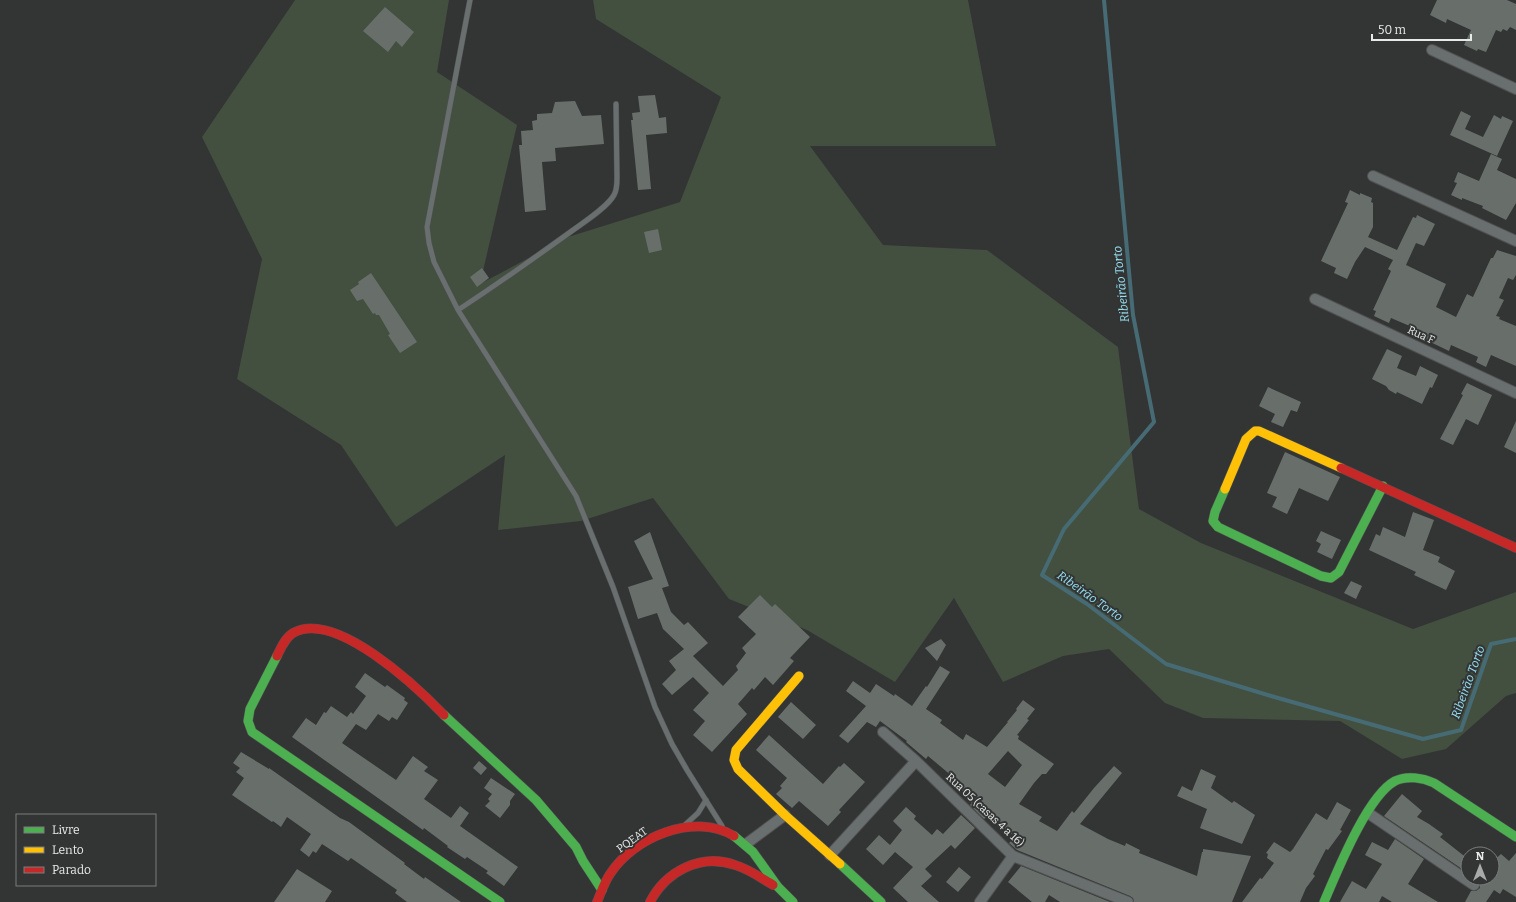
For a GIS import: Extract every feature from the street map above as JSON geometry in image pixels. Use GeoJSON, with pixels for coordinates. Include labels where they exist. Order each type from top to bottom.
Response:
{"type":"FeatureCollection","features":[{"type":"Feature","properties":{"kind":"street"},"geometry":{"type":"LineString","coordinates":[[1432,50],[1516,89]]}},
{"type":"Feature","properties":{"kind":"street"},"geometry":{"type":"LineString","coordinates":[[1373,176],[1516,241]]}},
{"type":"Feature","properties":{"kind":"street","name":"Rua F"},"geometry":{"type":"LineString","coordinates":[[1315,300],[1516,393]]}},
{"type":"Feature","properties":{"kind":"street"},"geometry":{"type":"LineString","coordinates":[[1383,486],[1339,572],[1331,578],[1321,576],[1218,527],[1213,521],[1215,512],[1246,439],[1255,431],[1266,433],[1383,486],[1516,548]]}},
{"type":"Feature","properties":{"kind":"street"},"geometry":{"type":"LineString","coordinates":[[500,902],[252,732],[249,728],[247,718],[250,709],[282,646],[293,634],[309,629],[329,631],[343,636],[382,660],[402,675],[422,692],[454,726],[536,800],[576,847],[587,868],[602,890]]}},
{"type":"Feature","properties":{"kind":"street"},"geometry":{"type":"LineString","coordinates":[[799,676],[736,750],[733,759],[738,769],[785,815],[881,902]]}},
{"type":"Feature","properties":{"kind":"street","name":"Rua 05 (casas 4 a 16)"},"geometry":{"type":"LineString","coordinates":[[883,732],[916,761],[1013,856],[1077,880],[1100,892],[1128,902]]}},
{"type":"Feature","properties":{"kind":"street"},"geometry":{"type":"LineString","coordinates":[[830,855],[916,761]]}},
{"type":"Feature","properties":{"kind":"street"},"geometry":{"type":"LineString","coordinates":[[1324,902],[1352,842],[1368,813],[1381,794],[1393,782],[1406,778],[1426,780],[1516,837]]}},
{"type":"Feature","properties":{"kind":"street"},"geometry":{"type":"LineString","coordinates":[[1368,813],[1460,875]]}},
{"type":"Feature","properties":{"kind":"street"},"geometry":{"type":"LineString","coordinates":[[729,863],[746,844],[785,815]]}},
{"type":"Feature","properties":{"kind":"street","name":"PQEAT"},"geometry":{"type":"LineString","coordinates":[[597,902],[610,874],[624,858],[644,843],[659,835],[695,827],[712,827],[726,831]]}},
{"type":"Feature","properties":{"kind":"street"},"geometry":{"type":"LineString","coordinates":[[726,831],[746,844],[777,886],[793,902]]}},
{"type":"Feature","properties":{"kind":"street"},"geometry":{"type":"LineString","coordinates":[[980,902],[1013,856]]}},
{"type":"Feature","properties":{"kind":"street"},"geometry":{"type":"LineString","coordinates":[[650,902],[659,888],[669,877],[686,867],[704,862],[716,861],[729,863],[745,869],[777,886]]}},
{"type":"Feature","properties":{"kind":"lane"},"geometry":{"type":"LineString","coordinates":[[470,0],[426,227],[434,262],[458,310],[576,496],[613,587],[655,707],[672,744],[726,831]]}},
{"type":"Feature","properties":{"kind":"lane"},"geometry":{"type":"LineString","coordinates":[[458,310],[505,279],[584,222],[607,203],[614,195],[617,178],[616,104]]}},
{"type":"Feature","properties":{"kind":"lane"},"geometry":{"type":"LineString","coordinates":[[678,830],[698,813],[706,800]]}},
{"type":"Feature","properties":{"kind":"green space"},"geometry":{"type":"Polygon","coordinates":[[[295,0],[449,0],[437,72],[517,125],[480,284],[568,237],[680,202],[721,97],[596,19],[593,0],[968,0],[996,146],[810,146],[883,245],[987,250],[1118,347],[1139,509],[1201,543],[1413,629],[1516,592],[1516,693],[1506,696],[1446,749],[1402,759],[1340,721],[1203,718],[1165,703],[1109,649],[1063,656],[1003,682],[954,598],[895,682],[807,630],[729,599],[653,498],[581,521],[498,530],[505,455],[396,527],[341,445],[237,379],[262,259],[202,137],[295,0]]]}},
{"type":"Feature","properties":{"kind":"building"},"geometry":{"type":"Polygon","coordinates":[[[1437,0],[1507,0],[1516,4],[1516,30],[1510,27],[1507,31],[1503,29],[1501,32],[1496,30],[1486,52],[1478,49],[1477,51],[1464,45],[1471,30],[1447,19],[1446,23],[1430,15],[1437,0]]]}},
{"type":"Feature","properties":{"kind":"building"},"geometry":{"type":"Polygon","coordinates":[[[385,7],[414,32],[402,47],[396,41],[388,52],[363,31],[385,7]]]}},
{"type":"Feature","properties":{"kind":"building"},"geometry":{"type":"Polygon","coordinates":[[[655,95],[659,118],[666,117],[667,133],[646,135],[651,189],[638,190],[631,120],[633,120],[632,113],[640,112],[638,96],[655,95]]]}},
{"type":"Feature","properties":{"kind":"building"},"geometry":{"type":"Polygon","coordinates":[[[575,101],[582,116],[601,115],[604,144],[555,148],[556,161],[542,162],[546,210],[525,212],[519,145],[522,145],[521,131],[533,130],[532,121],[537,120],[537,114],[552,113],[555,102],[575,101]]]}},
{"type":"Feature","properties":{"kind":"building"},"geometry":{"type":"Polygon","coordinates":[[[1461,111],[1471,116],[1465,129],[1483,137],[1494,115],[1501,119],[1502,116],[1513,121],[1497,156],[1450,135],[1461,111]]]}},
{"type":"Feature","properties":{"kind":"building"},"geometry":{"type":"Polygon","coordinates":[[[1491,154],[1502,159],[1497,170],[1516,179],[1516,203],[1506,220],[1482,208],[1483,206],[1451,195],[1457,183],[1454,182],[1458,172],[1479,181],[1491,154]]]}},
{"type":"Feature","properties":{"kind":"building"},"geometry":{"type":"Polygon","coordinates":[[[1350,190],[1360,195],[1360,193],[1372,198],[1373,227],[1368,237],[1397,250],[1413,217],[1416,218],[1417,215],[1435,224],[1424,246],[1416,243],[1406,265],[1446,284],[1436,307],[1456,317],[1467,294],[1473,297],[1491,258],[1493,258],[1497,250],[1516,256],[1516,275],[1513,280],[1508,278],[1499,298],[1504,300],[1496,316],[1500,317],[1499,319],[1516,326],[1516,366],[1491,355],[1486,367],[1476,362],[1478,357],[1451,345],[1449,351],[1410,331],[1412,327],[1391,318],[1389,323],[1374,316],[1376,311],[1373,310],[1391,271],[1388,269],[1393,260],[1365,247],[1355,262],[1347,279],[1334,273],[1336,268],[1321,261],[1348,203],[1345,202],[1350,190]]]}},
{"type":"Feature","properties":{"kind":"building"},"geometry":{"type":"Polygon","coordinates":[[[658,229],[662,250],[649,253],[644,232],[658,229]]]}},
{"type":"Feature","properties":{"kind":"building"},"geometry":{"type":"Polygon","coordinates":[[[482,268],[489,278],[477,287],[470,277],[482,268]]]}},
{"type":"Feature","properties":{"kind":"building"},"geometry":{"type":"Polygon","coordinates":[[[371,273],[417,342],[400,353],[388,335],[390,334],[379,315],[376,315],[375,313],[373,314],[363,299],[357,301],[350,290],[371,273]]]}},
{"type":"Feature","properties":{"kind":"building"},"geometry":{"type":"Polygon","coordinates":[[[1387,349],[1402,356],[1397,368],[1416,376],[1420,366],[1438,375],[1432,388],[1430,387],[1422,404],[1397,392],[1396,394],[1389,390],[1386,386],[1372,379],[1387,349]]]}},
{"type":"Feature","properties":{"kind":"building"},"geometry":{"type":"Polygon","coordinates":[[[1467,383],[1492,395],[1478,425],[1466,419],[1453,445],[1440,439],[1463,395],[1461,394],[1467,383]]]}},
{"type":"Feature","properties":{"kind":"building"},"geometry":{"type":"Polygon","coordinates":[[[1268,387],[1301,402],[1297,412],[1291,410],[1283,427],[1271,422],[1275,414],[1259,406],[1268,387]]]}},
{"type":"Feature","properties":{"kind":"building"},"geometry":{"type":"Polygon","coordinates":[[[1516,421],[1516,453],[1504,447],[1516,421]]]}},
{"type":"Feature","properties":{"kind":"building"},"geometry":{"type":"Polygon","coordinates":[[[1285,452],[1340,477],[1328,501],[1299,488],[1287,514],[1272,507],[1277,497],[1267,493],[1285,452]]]}},
{"type":"Feature","properties":{"kind":"building"},"geometry":{"type":"Polygon","coordinates":[[[1413,512],[1434,520],[1423,550],[1440,557],[1438,562],[1455,571],[1446,590],[1414,575],[1416,572],[1369,550],[1376,534],[1380,536],[1383,527],[1405,537],[1413,512]]]}},
{"type":"Feature","properties":{"kind":"building"},"geometry":{"type":"Polygon","coordinates":[[[1321,531],[1341,540],[1332,559],[1317,552],[1321,544],[1316,541],[1321,531]]]}},
{"type":"Feature","properties":{"kind":"building"},"geometry":{"type":"Polygon","coordinates":[[[650,532],[669,586],[662,588],[671,612],[684,625],[688,622],[708,643],[693,656],[723,686],[738,670],[736,666],[746,653],[742,648],[756,634],[738,617],[760,595],[772,607],[775,604],[810,637],[790,658],[794,661],[773,685],[765,677],[754,690],[752,688],[738,704],[747,714],[712,752],[693,735],[705,721],[693,710],[709,693],[693,677],[672,695],[662,684],[676,670],[669,661],[684,649],[663,629],[657,613],[638,619],[628,587],[653,579],[634,541],[650,532]]]}},
{"type":"Feature","properties":{"kind":"building"},"geometry":{"type":"Polygon","coordinates":[[[1351,581],[1362,586],[1356,599],[1344,593],[1351,581]]]}},
{"type":"Feature","properties":{"kind":"building"},"geometry":{"type":"Polygon","coordinates":[[[941,639],[946,645],[937,661],[925,648],[941,639]]]}},
{"type":"Feature","properties":{"kind":"building"},"geometry":{"type":"Polygon","coordinates":[[[940,666],[950,672],[926,709],[942,720],[940,723],[963,740],[966,734],[987,747],[1008,722],[1023,700],[1035,709],[1027,719],[1029,720],[1017,735],[1019,736],[1018,739],[1054,764],[1046,774],[1042,774],[1034,783],[1019,804],[1042,817],[1039,821],[1057,831],[1072,811],[1074,813],[1114,766],[1122,773],[1080,824],[1108,839],[1125,846],[1126,843],[1140,850],[1139,853],[1197,876],[1203,849],[1251,856],[1232,902],[1134,902],[1133,898],[1130,896],[1017,850],[1009,843],[1015,837],[989,815],[984,819],[970,805],[972,803],[969,800],[972,798],[957,787],[959,782],[928,756],[926,759],[906,742],[907,741],[880,721],[876,727],[867,722],[848,743],[839,736],[866,706],[846,691],[853,681],[870,693],[876,684],[894,696],[895,694],[912,706],[926,686],[927,687],[940,666]],[[1008,751],[988,774],[1005,787],[1022,765],[1008,751]]]}},
{"type":"Feature","properties":{"kind":"building"},"geometry":{"type":"Polygon","coordinates":[[[365,673],[385,687],[387,685],[405,698],[404,700],[408,703],[397,720],[392,717],[389,721],[378,714],[366,730],[356,724],[342,743],[396,780],[413,756],[428,767],[424,771],[438,780],[424,799],[451,818],[460,806],[469,813],[460,826],[518,867],[504,886],[486,873],[488,871],[467,857],[465,859],[447,847],[448,846],[424,828],[423,830],[292,737],[306,718],[316,725],[324,712],[326,713],[331,706],[347,717],[351,712],[353,714],[366,696],[355,687],[365,673]]]}},
{"type":"Feature","properties":{"kind":"building"},"geometry":{"type":"Polygon","coordinates":[[[791,702],[816,725],[803,739],[778,717],[791,702]]]}},
{"type":"Feature","properties":{"kind":"building"},"geometry":{"type":"Polygon","coordinates":[[[769,735],[823,784],[839,766],[840,767],[844,763],[865,782],[839,810],[841,812],[828,826],[799,801],[792,808],[776,794],[782,788],[780,786],[787,778],[756,750],[769,735]]]}},
{"type":"Feature","properties":{"kind":"building"},"geometry":{"type":"Polygon","coordinates":[[[241,752],[269,768],[340,818],[349,822],[405,863],[404,864],[424,879],[425,877],[461,902],[407,902],[395,893],[397,890],[351,858],[348,861],[322,844],[316,853],[313,851],[309,857],[300,850],[311,834],[287,817],[281,827],[232,795],[244,778],[236,772],[240,768],[233,763],[241,752]]]}},
{"type":"Feature","properties":{"kind":"building"},"geometry":{"type":"Polygon","coordinates":[[[479,761],[487,768],[481,775],[473,768],[479,761]]]}},
{"type":"Feature","properties":{"kind":"building"},"geometry":{"type":"Polygon","coordinates":[[[1201,769],[1216,776],[1211,788],[1232,803],[1234,801],[1255,815],[1242,844],[1200,828],[1207,809],[1177,796],[1182,786],[1192,791],[1201,769]]]}},
{"type":"Feature","properties":{"kind":"building"},"geometry":{"type":"Polygon","coordinates":[[[491,778],[515,794],[510,801],[510,805],[500,818],[485,806],[490,801],[488,799],[492,794],[484,788],[491,778]]]}},
{"type":"Feature","properties":{"kind":"building"},"geometry":{"type":"Polygon","coordinates":[[[1402,794],[1422,811],[1417,817],[1443,834],[1440,837],[1460,853],[1460,868],[1384,816],[1402,794]]]}},
{"type":"Feature","properties":{"kind":"building"},"geometry":{"type":"Polygon","coordinates":[[[1337,802],[1351,810],[1340,830],[1342,831],[1328,850],[1326,849],[1313,874],[1315,876],[1306,888],[1300,902],[1242,902],[1260,878],[1262,879],[1274,863],[1267,858],[1268,854],[1266,853],[1274,842],[1290,852],[1316,813],[1327,820],[1337,802]]]}},
{"type":"Feature","properties":{"kind":"building"},"geometry":{"type":"Polygon","coordinates":[[[906,807],[916,816],[914,819],[932,835],[937,829],[943,834],[961,815],[975,828],[955,849],[951,845],[925,869],[932,876],[921,886],[939,902],[908,902],[893,888],[913,867],[895,852],[883,865],[866,849],[879,835],[890,845],[902,830],[893,821],[906,807]]]}},
{"type":"Feature","properties":{"kind":"building"},"geometry":{"type":"Polygon","coordinates":[[[1395,839],[1424,859],[1408,884],[1438,902],[1392,902],[1382,896],[1379,902],[1340,902],[1352,881],[1366,889],[1382,864],[1365,855],[1372,842],[1388,850],[1395,839]]]}},
{"type":"Feature","properties":{"kind":"building"},"geometry":{"type":"Polygon","coordinates":[[[1516,853],[1516,897],[1503,889],[1500,894],[1494,890],[1486,902],[1465,902],[1471,891],[1476,891],[1480,888],[1480,886],[1500,886],[1500,855],[1501,854],[1509,861],[1516,853]]]}},
{"type":"Feature","properties":{"kind":"building"},"geometry":{"type":"Polygon","coordinates":[[[1021,866],[1110,902],[1060,902],[1049,895],[1045,902],[1032,902],[1008,882],[1021,866]]]}},
{"type":"Feature","properties":{"kind":"building"},"geometry":{"type":"Polygon","coordinates":[[[959,867],[971,877],[958,892],[946,882],[959,867]]]}},
{"type":"Feature","properties":{"kind":"building"},"geometry":{"type":"Polygon","coordinates":[[[297,869],[332,891],[325,902],[274,902],[297,869]]]}},
{"type":"Feature","properties":{"kind":"waterway","name":"Ribeirão Torto"},"geometry":{"type":"LineString","coordinates":[[1104,0],[1133,315],[1154,422],[1064,529],[1042,575],[1087,604],[1166,664],[1271,696],[1423,739],[1461,730],[1491,644],[1516,639]]}},
{"type":"Feature","properties":{"kind":"traffic: fast"},"geometry":{"type":"LineString","coordinates":[[1225,489],[1215,512],[1213,521],[1218,527],[1321,576],[1331,578],[1339,572],[1383,486]]}},
{"type":"Feature","properties":{"kind":"traffic: fast"},"geometry":{"type":"LineString","coordinates":[[277,656],[250,709],[248,721],[252,732],[500,902]]}},
{"type":"Feature","properties":{"kind":"traffic: fast"},"geometry":{"type":"LineString","coordinates":[[444,715],[536,800],[576,847],[583,861],[602,890]]}},
{"type":"Feature","properties":{"kind":"traffic: fast"},"geometry":{"type":"LineString","coordinates":[[1324,902],[1345,854],[1364,818],[1384,789],[1400,779],[1415,778],[1434,783],[1516,837]]}},
{"type":"Feature","properties":{"kind":"traffic: fast"},"geometry":{"type":"LineString","coordinates":[[734,836],[753,852],[778,887],[793,902]]}},
{"type":"Feature","properties":{"kind":"traffic: fast"},"geometry":{"type":"LineString","coordinates":[[840,864],[881,902]]}},
{"type":"Feature","properties":{"kind":"traffic: slow"},"geometry":{"type":"LineString","coordinates":[[1225,489],[1246,439],[1255,431],[1259,431],[1341,468]]}},
{"type":"Feature","properties":{"kind":"traffic: slow"},"geometry":{"type":"LineString","coordinates":[[799,676],[736,750],[734,760],[738,769],[785,815],[840,864]]}},
{"type":"Feature","properties":{"kind":"traffic: jam"},"geometry":{"type":"LineString","coordinates":[[1341,468],[1516,548]]}},
{"type":"Feature","properties":{"kind":"traffic: jam"},"geometry":{"type":"LineString","coordinates":[[277,656],[285,640],[293,633],[310,628],[331,632],[352,641],[374,654],[415,687],[444,715]]}},
{"type":"Feature","properties":{"kind":"traffic: jam"},"geometry":{"type":"LineString","coordinates":[[597,902],[604,884],[610,874],[634,849],[649,839],[666,832],[684,828],[701,827],[718,829],[734,836]]}},
{"type":"Feature","properties":{"kind":"traffic: jam"},"geometry":{"type":"LineString","coordinates":[[650,902],[665,881],[675,874],[686,867],[697,863],[710,861],[735,865],[755,874],[773,885]]}}]}
